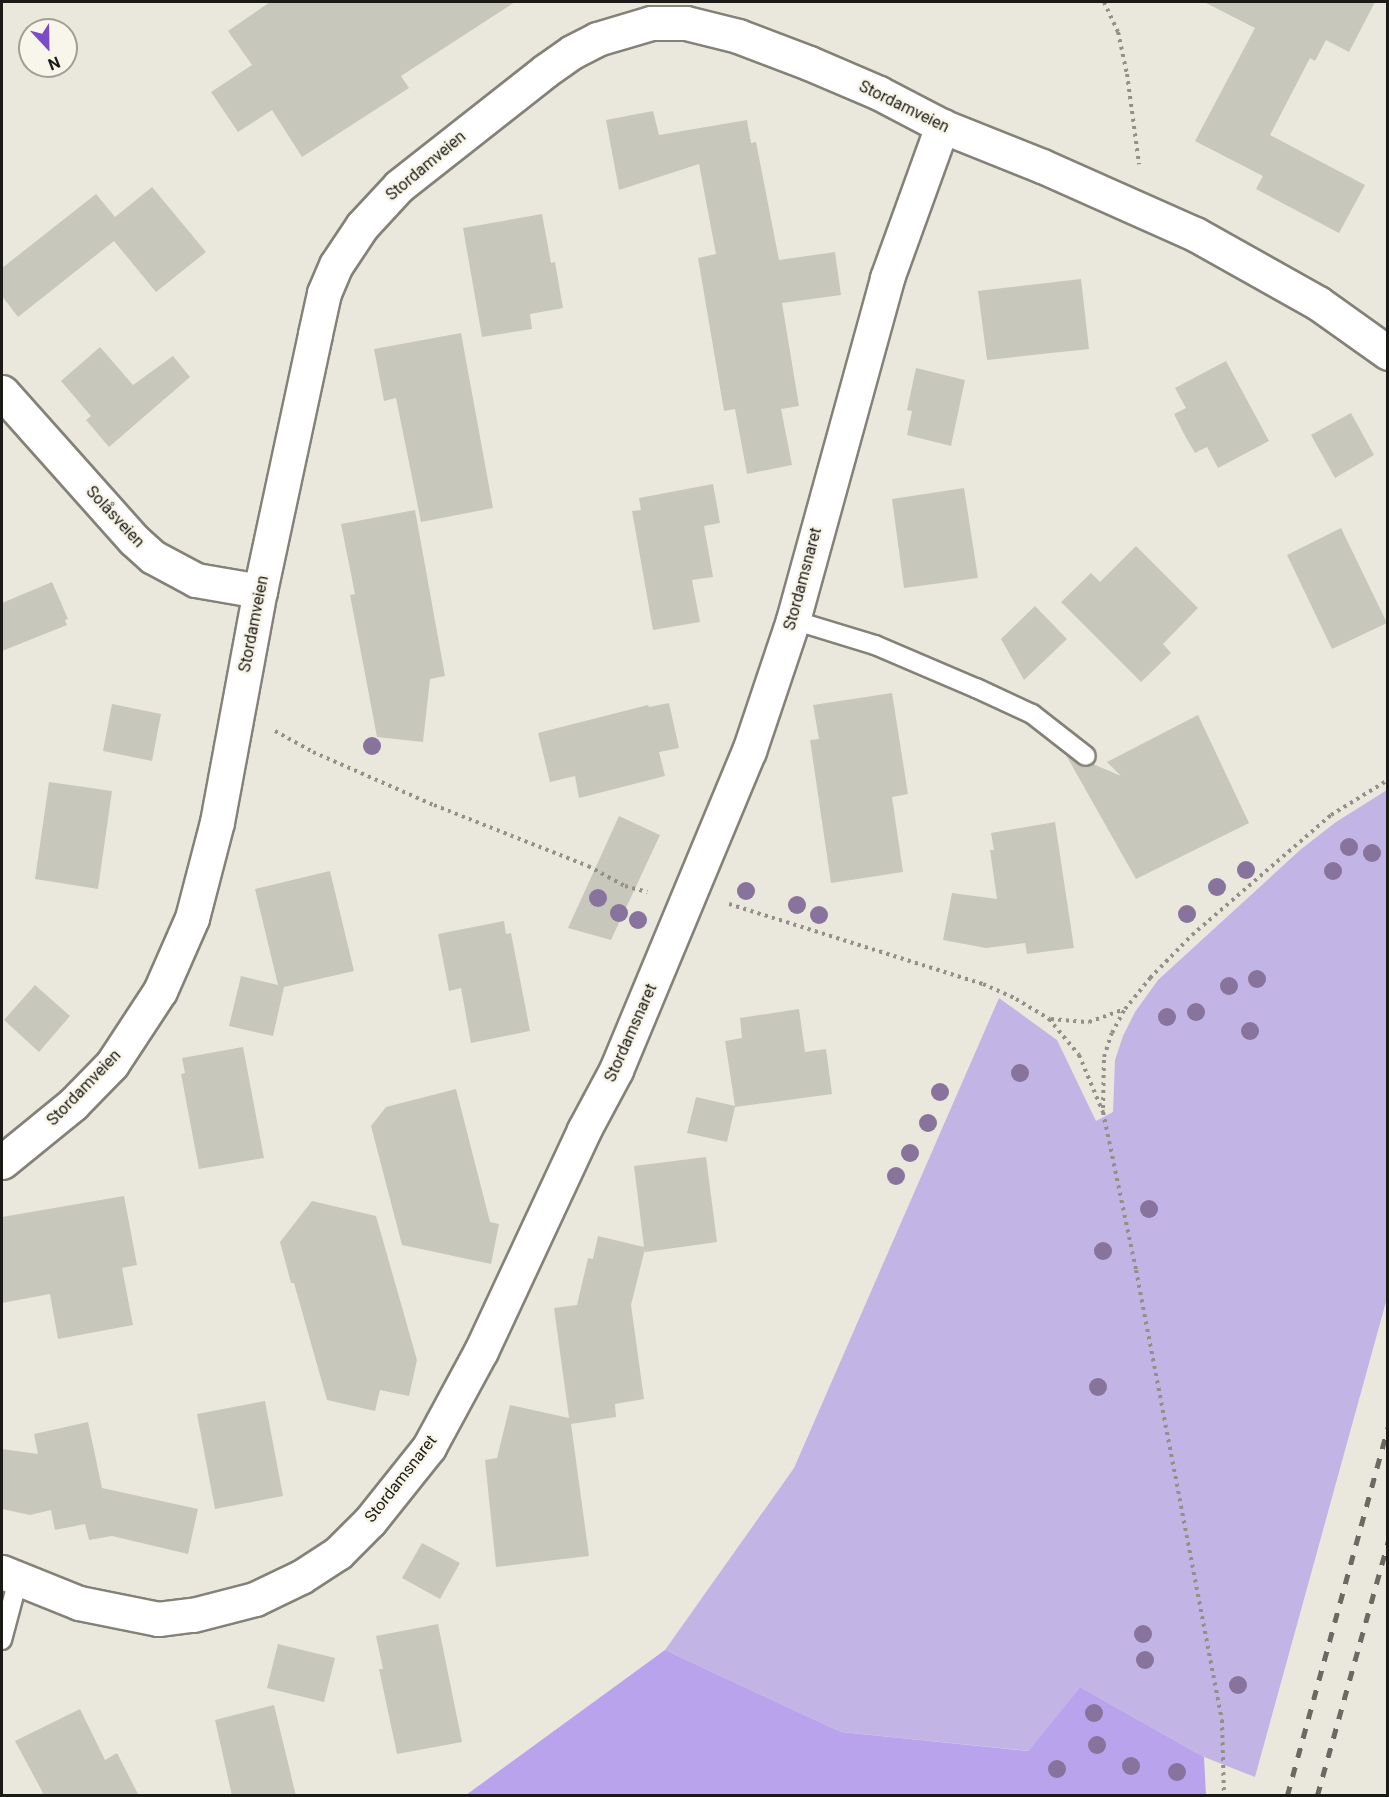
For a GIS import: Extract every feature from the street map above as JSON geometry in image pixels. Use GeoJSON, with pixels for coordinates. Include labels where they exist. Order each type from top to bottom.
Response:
{"type":"FeatureCollection","features":[{"type":"Feature","properties":{"kind":"street","name":"Stordamveien"},"geometry":{"type":"LineString","coordinates":[[2,1162],[73,1104],[112,1064],[160,992],[192,918],[202,885],[260,591],[319,312],[336,265],[348,245],[399,186],[544,71],[642,12],[738,36],[879,93],[942,126],[1136,207],[1257,267],[1318,303],[1388,353]]}},
{"type":"Feature","properties":{"kind":"street","name":"Stordamsnaret"},"geometry":{"type":"LineString","coordinates":[[10,1576],[79,1604],[158,1619],[193,1615],[255,1599],[301,1578],[338,1553],[370,1521],[429,1447],[482,1351],[584,1130],[616,1070],[750,751],[793,620],[887,278],[942,126]]}},
{"type":"Feature","properties":{"kind":"street","name":"Solåsveien"},"geometry":{"type":"LineString","coordinates":[[2,392],[134,540],[153,557],[196,580],[260,591]]}},
{"type":"Feature","properties":{"kind":"lane"},"geometry":{"type":"LineString","coordinates":[[793,620],[875,645],[976,688],[1032,714],[1086,756]]}},
{"type":"Feature","properties":{"kind":"lane"},"geometry":{"type":"LineString","coordinates":[[2,1640],[10,1576]]}},
{"type":"Feature","properties":{"kind":"path"},"geometry":{"type":"LineString","coordinates":[[1104,2],[1118,32],[1127,74],[1140,174],[1136,207]]}},
{"type":"Feature","properties":{"kind":"path"},"geometry":{"type":"LineString","coordinates":[[236,720],[265,726],[313,752],[434,805],[588,866],[625,886],[691,896],[983,984],[1016,999],[1049,1019],[1079,1055],[1103,1112],[1137,1270],[1222,1720],[1224,1796]]}},
{"type":"Feature","properties":{"kind":"path"},"geometry":{"type":"LineString","coordinates":[[1103,1112],[1104,1057],[1112,1033],[1125,1009],[1192,935],[1247,886],[1331,815],[1388,780]]}},
{"type":"Feature","properties":{"kind":"path"},"geometry":{"type":"LineString","coordinates":[[1049,1019],[1072,1023],[1089,1022],[1125,1009]]}},
{"type":"Feature","properties":{"kind":"shaded area"},"geometry":{"type":"Polygon","coordinates":[[[1387,790],[1387,1298],[1255,1777],[1204,1757],[1080,1687],[1030,1751],[841,1732],[665,1650],[794,1468],[999,998],[1057,1040],[1096,1121],[1113,1112],[1115,1060],[1123,1036],[1135,1012],[1158,980],[1300,850],[1336,822],[1387,790]]]}},
{"type":"Feature","properties":{"kind":"shaded area"},"geometry":{"type":"Polygon","coordinates":[[[665,1650],[841,1732],[1029,1751],[1080,1687],[1204,1757],[1206,1795],[466,1795],[665,1650]]]}},
{"type":"Feature","properties":{"kind":"building"},"geometry":{"type":"Polygon","coordinates":[[[270,2],[515,2],[401,76],[409,88],[302,157],[272,110],[238,132],[211,92],[252,65],[228,31],[270,2]]]}},
{"type":"Feature","properties":{"kind":"building"},"geometry":{"type":"Polygon","coordinates":[[[1204,2],[1375,2],[1349,52],[1326,40],[1315,61],[1310,58],[1270,135],[1365,185],[1339,233],[1256,189],[1263,176],[1195,141],[1255,28],[1204,2]]]}},
{"type":"Feature","properties":{"kind":"building"},"geometry":{"type":"Polygon","coordinates":[[[653,111],[659,135],[747,120],[751,143],[756,142],[779,260],[835,252],[841,295],[782,303],[799,406],[781,409],[792,465],[747,474],[735,409],[724,411],[698,258],[716,254],[699,164],[619,190],[606,120],[653,111]]]}},
{"type":"Feature","properties":{"kind":"building"},"geometry":{"type":"Polygon","coordinates":[[[152,187],[206,252],[156,292],[114,241],[18,317],[2,296],[2,268],[96,194],[115,217],[152,187]]]}},
{"type":"Feature","properties":{"kind":"building"},"geometry":{"type":"Polygon","coordinates":[[[542,214],[551,263],[555,262],[563,308],[530,314],[532,329],[482,337],[463,228],[542,214]]]}},
{"type":"Feature","properties":{"kind":"building"},"geometry":{"type":"Polygon","coordinates":[[[1081,279],[1089,349],[987,360],[978,291],[1081,279]]]}},
{"type":"Feature","properties":{"kind":"building"},"geometry":{"type":"Polygon","coordinates":[[[461,333],[493,508],[421,522],[396,398],[384,401],[374,349],[461,333]]]}},
{"type":"Feature","properties":{"kind":"building"},"geometry":{"type":"Polygon","coordinates":[[[100,347],[133,385],[173,356],[190,377],[109,447],[86,420],[91,416],[61,381],[100,347]]]}},
{"type":"Feature","properties":{"kind":"building"},"geometry":{"type":"Polygon","coordinates":[[[1226,361],[1269,441],[1218,468],[1207,447],[1195,453],[1184,434],[1174,414],[1186,408],[1175,388],[1226,361]]]}},
{"type":"Feature","properties":{"kind":"building"},"geometry":{"type":"Polygon","coordinates":[[[916,368],[965,380],[951,446],[907,435],[912,411],[907,410],[916,368]]]}},
{"type":"Feature","properties":{"kind":"building"},"geometry":{"type":"Polygon","coordinates":[[[1351,413],[1374,455],[1335,478],[1311,435],[1351,413]]]}},
{"type":"Feature","properties":{"kind":"building"},"geometry":{"type":"Polygon","coordinates":[[[713,484],[720,523],[704,526],[713,577],[692,580],[700,622],[653,630],[632,511],[641,510],[639,498],[713,484]]]}},
{"type":"Feature","properties":{"kind":"building"},"geometry":{"type":"Polygon","coordinates":[[[964,488],[978,578],[904,588],[892,499],[964,488]]]}},
{"type":"Feature","properties":{"kind":"building"},"geometry":{"type":"Polygon","coordinates":[[[415,510],[445,676],[430,679],[423,742],[377,737],[350,595],[355,594],[341,524],[415,510]]]}},
{"type":"Feature","properties":{"kind":"building"},"geometry":{"type":"Polygon","coordinates":[[[1341,528],[1387,623],[1332,649],[1287,555],[1341,528]]]}},
{"type":"Feature","properties":{"kind":"building"},"geometry":{"type":"Polygon","coordinates":[[[1136,546],[1198,608],[1163,644],[1171,653],[1141,682],[1061,602],[1091,573],[1100,582],[1136,546]]]}},
{"type":"Feature","properties":{"kind":"building"},"geometry":{"type":"Polygon","coordinates":[[[52,582],[68,619],[65,620],[67,625],[2,651],[2,603],[52,582]]]}},
{"type":"Feature","properties":{"kind":"building"},"geometry":{"type":"Polygon","coordinates":[[[1035,606],[1067,639],[1024,680],[1001,639],[1035,606]]]}},
{"type":"Feature","properties":{"kind":"building"},"geometry":{"type":"Polygon","coordinates":[[[892,693],[908,794],[892,797],[903,872],[831,883],[810,740],[819,739],[813,705],[892,693]]]}},
{"type":"Feature","properties":{"kind":"building"},"geometry":{"type":"Polygon","coordinates":[[[669,703],[679,748],[659,752],[665,776],[579,798],[575,776],[550,782],[538,733],[648,705],[649,707],[669,703]]]}},
{"type":"Feature","properties":{"kind":"building"},"geometry":{"type":"Polygon","coordinates":[[[112,704],[161,714],[152,761],[103,751],[112,704]]]}},
{"type":"Feature","properties":{"kind":"building"},"geometry":{"type":"Polygon","coordinates":[[[1198,715],[1249,823],[1136,879],[1066,755],[1084,767],[1093,764],[1121,776],[1107,762],[1198,715]]]}},
{"type":"Feature","properties":{"kind":"building"},"geometry":{"type":"Polygon","coordinates":[[[49,782],[112,791],[98,889],[35,879],[49,782]]]}},
{"type":"Feature","properties":{"kind":"building"},"geometry":{"type":"Polygon","coordinates":[[[619,816],[660,835],[611,940],[568,928],[619,816]]]}},
{"type":"Feature","properties":{"kind":"building"},"geometry":{"type":"Polygon","coordinates":[[[1055,822],[1074,948],[1027,954],[1025,943],[986,948],[943,940],[952,893],[997,899],[990,850],[994,850],[991,833],[1055,822]]]}},
{"type":"Feature","properties":{"kind":"building"},"geometry":{"type":"Polygon","coordinates":[[[330,871],[354,971],[284,987],[273,1036],[229,1026],[241,976],[278,985],[255,889],[330,871]]]}},
{"type":"Feature","properties":{"kind":"building"},"geometry":{"type":"Polygon","coordinates":[[[504,921],[506,934],[511,933],[530,1031],[471,1043],[461,988],[449,991],[438,934],[504,921]]]}},
{"type":"Feature","properties":{"kind":"building"},"geometry":{"type":"Polygon","coordinates":[[[35,985],[70,1016],[39,1052],[4,1020],[35,985]]]}},
{"type":"Feature","properties":{"kind":"building"},"geometry":{"type":"Polygon","coordinates":[[[799,1009],[805,1052],[826,1049],[832,1094],[735,1107],[727,1142],[687,1133],[696,1097],[735,1106],[725,1041],[742,1038],[740,1018],[799,1009]]]}},
{"type":"Feature","properties":{"kind":"building"},"geometry":{"type":"Polygon","coordinates":[[[243,1047],[264,1158],[199,1169],[181,1074],[185,1073],[182,1058],[243,1047]]]}},
{"type":"Feature","properties":{"kind":"building"},"geometry":{"type":"Polygon","coordinates":[[[456,1089],[490,1222],[499,1224],[491,1264],[402,1245],[371,1126],[386,1107],[456,1089]]]}},
{"type":"Feature","properties":{"kind":"building"},"geometry":{"type":"Polygon","coordinates":[[[706,1157],[717,1242],[645,1252],[645,1249],[631,1305],[644,1399],[615,1404],[616,1417],[571,1424],[589,1556],[496,1567],[485,1460],[497,1458],[510,1405],[569,1418],[554,1308],[577,1305],[588,1258],[593,1259],[598,1236],[644,1247],[634,1166],[706,1157]]]}},
{"type":"Feature","properties":{"kind":"building"},"geometry":{"type":"Polygon","coordinates":[[[124,1196],[137,1265],[122,1268],[133,1325],[58,1339],[50,1294],[2,1303],[2,1217],[124,1196]]]}},
{"type":"Feature","properties":{"kind":"building"},"geometry":{"type":"Polygon","coordinates":[[[312,1201],[376,1216],[417,1360],[409,1396],[380,1390],[375,1411],[327,1400],[294,1283],[291,1283],[280,1242],[312,1201]]]}},
{"type":"Feature","properties":{"kind":"building"},"geometry":{"type":"Polygon","coordinates":[[[265,1401],[283,1496],[215,1509],[197,1414],[265,1401]]]}},
{"type":"Feature","properties":{"kind":"building"},"geometry":{"type":"Polygon","coordinates":[[[88,1422],[102,1488],[198,1509],[188,1554],[112,1536],[89,1540],[85,1524],[55,1530],[51,1510],[30,1515],[2,1509],[2,1449],[38,1454],[34,1434],[88,1422]]]}},
{"type":"Feature","properties":{"kind":"building"},"geometry":{"type":"Polygon","coordinates":[[[422,1543],[460,1563],[440,1599],[402,1578],[422,1543]]]}},
{"type":"Feature","properties":{"kind":"building"},"geometry":{"type":"Polygon","coordinates":[[[438,1624],[462,1742],[397,1754],[379,1669],[383,1669],[376,1636],[438,1624]]]}},
{"type":"Feature","properties":{"kind":"building"},"geometry":{"type":"Polygon","coordinates":[[[278,1644],[335,1658],[324,1702],[267,1688],[278,1644]]]}},
{"type":"Feature","properties":{"kind":"building"},"geometry":{"type":"Polygon","coordinates":[[[274,1705],[296,1796],[232,1796],[215,1720],[274,1705]]]}},
{"type":"Feature","properties":{"kind":"building"},"geometry":{"type":"Polygon","coordinates":[[[80,1709],[105,1760],[117,1753],[139,1796],[39,1796],[43,1793],[15,1741],[80,1709]]]}},
{"type":"Feature","properties":{"kind":"railway"},"geometry":{"type":"LineString","coordinates":[[1287,1796],[1388,1428]]}},
{"type":"Feature","properties":{"kind":"railway"},"geometry":{"type":"LineString","coordinates":[[1317,1796],[1388,1541]]}}]}
